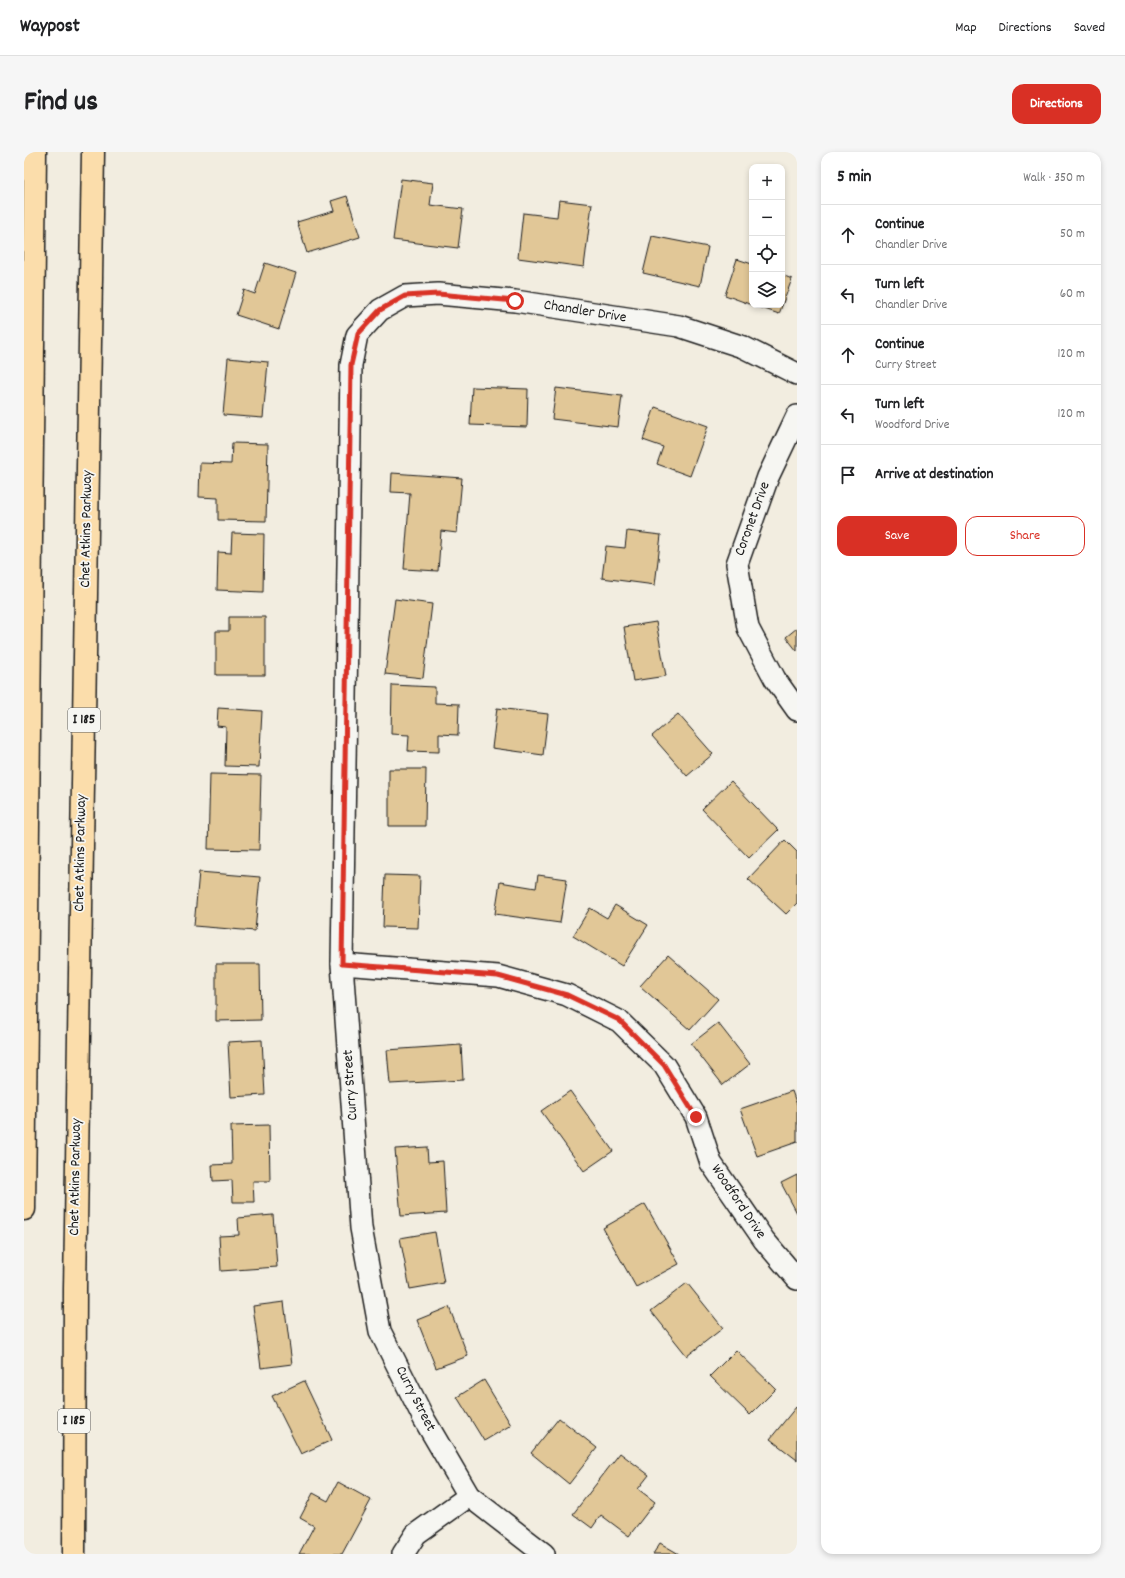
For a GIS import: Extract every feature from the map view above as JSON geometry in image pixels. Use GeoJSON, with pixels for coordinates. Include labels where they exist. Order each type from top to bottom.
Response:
{"type":"FeatureCollection","features":[{"type":"Feature","properties":{"kind":"highway"},"geometry":{"type":"LineString","coordinates":[[24,1208],[35,152]]}},
{"type":"Feature","properties":{"kind":"highway","name":"Chet Atkins Parkway"},"geometry":{"type":"LineString","coordinates":[[74,1554],[75,1281],[93,152]]}},
{"type":"Feature","properties":{"kind":"street","name":"Chandler Drive"},"geometry":{"type":"LineString","coordinates":[[349,554],[351,365],[358,334],[380,310],[405,296],[438,294],[515,301],[679,326],[743,347],[797,374]]}},
{"type":"Feature","properties":{"kind":"street","name":"Coronet Drive"},"geometry":{"type":"LineString","coordinates":[[797,416],[768,477],[737,564],[748,628],[775,679],[797,710]]}},
{"type":"Feature","properties":{"kind":"street","name":"Curry Street"},"geometry":{"type":"LineString","coordinates":[[349,554],[342,964],[361,1228],[380,1331],[424,1419],[469,1496],[544,1554]]}},
{"type":"Feature","properties":{"kind":"street","name":"Woodford Drive"},"geometry":{"type":"LineString","coordinates":[[342,964],[498,976],[567,995],[619,1020],[664,1065],[696,1117],[711,1163],[764,1240],[797,1280]]}},
{"type":"Feature","properties":{"kind":"street"},"geometry":{"type":"LineString","coordinates":[[403,1554],[416,1534],[469,1496]]}},
{"type":"Feature","properties":{"kind":"building"},"geometry":{"type":"Polygon","coordinates":[[[401,179],[433,183],[430,205],[463,209],[458,248],[393,240],[401,179]]]}},
{"type":"Feature","properties":{"kind":"building"},"geometry":{"type":"Polygon","coordinates":[[[347,196],[360,237],[307,253],[297,222],[334,211],[331,201],[347,196]]]}},
{"type":"Feature","properties":{"kind":"building"},"geometry":{"type":"Polygon","coordinates":[[[559,200],[592,204],[584,267],[518,258],[523,213],[557,217],[559,200]]]}},
{"type":"Feature","properties":{"kind":"building"},"geometry":{"type":"Polygon","coordinates":[[[652,236],[708,247],[700,286],[643,273],[652,236]]]}},
{"type":"Feature","properties":{"kind":"building"},"geometry":{"type":"Polygon","coordinates":[[[737,259],[749,263],[749,304],[725,295],[737,259]]]}},
{"type":"Feature","properties":{"kind":"building"},"geometry":{"type":"Polygon","coordinates":[[[265,263],[296,273],[279,329],[236,315],[244,290],[255,294],[265,263]]]}},
{"type":"Feature","properties":{"kind":"building"},"geometry":{"type":"Polygon","coordinates":[[[785,276],[792,279],[785,298],[785,276]]]}},
{"type":"Feature","properties":{"kind":"building"},"geometry":{"type":"Polygon","coordinates":[[[762,308],[781,308],[779,314],[762,308]]]}},
{"type":"Feature","properties":{"kind":"building"},"geometry":{"type":"Polygon","coordinates":[[[228,358],[268,362],[263,418],[223,415],[228,358]]]}},
{"type":"Feature","properties":{"kind":"building"},"geometry":{"type":"Polygon","coordinates":[[[472,387],[528,389],[527,427],[470,425],[472,387]]]}},
{"type":"Feature","properties":{"kind":"building"},"geometry":{"type":"Polygon","coordinates":[[[556,388],[622,396],[618,427],[552,419],[556,388]]]}},
{"type":"Feature","properties":{"kind":"building"},"geometry":{"type":"Polygon","coordinates":[[[655,407],[708,426],[690,476],[657,464],[663,447],[643,440],[655,407]]]}},
{"type":"Feature","properties":{"kind":"building"},"geometry":{"type":"Polygon","coordinates":[[[232,443],[268,444],[266,521],[218,520],[218,498],[199,497],[200,463],[231,464],[232,443]]]}},
{"type":"Feature","properties":{"kind":"building"},"geometry":{"type":"Polygon","coordinates":[[[392,473],[462,478],[457,533],[441,531],[438,571],[404,569],[410,493],[391,492],[392,473]]]}},
{"type":"Feature","properties":{"kind":"building"},"geometry":{"type":"Polygon","coordinates":[[[627,531],[661,535],[655,585],[602,578],[606,546],[625,548],[627,531]]]}},
{"type":"Feature","properties":{"kind":"building"},"geometry":{"type":"Polygon","coordinates":[[[232,533],[264,534],[263,592],[217,590],[218,552],[231,553],[232,533]]]}},
{"type":"Feature","properties":{"kind":"building"},"geometry":{"type":"Polygon","coordinates":[[[395,599],[432,604],[423,678],[385,674],[395,599]]]}},
{"type":"Feature","properties":{"kind":"building"},"geometry":{"type":"Polygon","coordinates":[[[229,617],[265,617],[265,675],[216,675],[216,631],[229,631],[229,617]]]}},
{"type":"Feature","properties":{"kind":"building"},"geometry":{"type":"Polygon","coordinates":[[[656,622],[666,676],[633,681],[624,627],[656,622]]]}},
{"type":"Feature","properties":{"kind":"building"},"geometry":{"type":"Polygon","coordinates":[[[797,628],[797,651],[786,637],[797,628]]]}},
{"type":"Feature","properties":{"kind":"building"},"geometry":{"type":"Polygon","coordinates":[[[392,685],[435,687],[435,703],[459,704],[458,735],[439,734],[439,752],[408,751],[409,735],[391,734],[392,685]]]}},
{"type":"Feature","properties":{"kind":"building"},"geometry":{"type":"Polygon","coordinates":[[[218,708],[262,711],[259,767],[225,766],[226,727],[217,726],[218,708]]]}},
{"type":"Feature","properties":{"kind":"building"},"geometry":{"type":"Polygon","coordinates":[[[497,708],[548,714],[543,755],[492,748],[497,708]]]}},
{"type":"Feature","properties":{"kind":"building"},"geometry":{"type":"Polygon","coordinates":[[[678,714],[713,754],[687,776],[652,736],[678,714]]]}},
{"type":"Feature","properties":{"kind":"building"},"geometry":{"type":"Polygon","coordinates":[[[389,769],[426,769],[425,826],[389,826],[389,769]]]}},
{"type":"Feature","properties":{"kind":"building"},"geometry":{"type":"Polygon","coordinates":[[[210,774],[261,775],[259,850],[208,849],[210,774]]]}},
{"type":"Feature","properties":{"kind":"building"},"geometry":{"type":"Polygon","coordinates":[[[731,781],[778,830],[749,858],[702,809],[731,781]]]}},
{"type":"Feature","properties":{"kind":"building"},"geometry":{"type":"Polygon","coordinates":[[[785,840],[797,852],[797,903],[786,914],[748,879],[785,840]]]}},
{"type":"Feature","properties":{"kind":"building"},"geometry":{"type":"Polygon","coordinates":[[[199,872],[260,877],[255,931],[194,926],[199,872]]]}},
{"type":"Feature","properties":{"kind":"building"},"geometry":{"type":"Polygon","coordinates":[[[385,875],[420,876],[418,928],[383,927],[385,875]]]}},
{"type":"Feature","properties":{"kind":"building"},"geometry":{"type":"Polygon","coordinates":[[[538,875],[567,879],[560,923],[495,914],[500,882],[536,888],[538,875]]]}},
{"type":"Feature","properties":{"kind":"building"},"geometry":{"type":"Polygon","coordinates":[[[615,905],[648,925],[622,966],[573,936],[590,908],[607,918],[615,905]]]}},
{"type":"Feature","properties":{"kind":"building"},"geometry":{"type":"Polygon","coordinates":[[[668,955],[718,999],[690,1030],[640,986],[668,955]]]}},
{"type":"Feature","properties":{"kind":"building"},"geometry":{"type":"Polygon","coordinates":[[[216,964],[260,964],[261,1020],[216,1021],[216,964]]]}},
{"type":"Feature","properties":{"kind":"building"},"geometry":{"type":"Polygon","coordinates":[[[718,1023],[750,1064],[723,1085],[691,1044],[718,1023]]]}},
{"type":"Feature","properties":{"kind":"building"},"geometry":{"type":"Polygon","coordinates":[[[262,1040],[265,1095],[231,1097],[228,1042],[262,1040]]]}},
{"type":"Feature","properties":{"kind":"building"},"geometry":{"type":"Polygon","coordinates":[[[461,1045],[463,1080],[390,1084],[387,1050],[461,1045]]]}},
{"type":"Feature","properties":{"kind":"building"},"geometry":{"type":"Polygon","coordinates":[[[570,1091],[613,1151],[584,1171],[541,1111],[570,1091]]]}},
{"type":"Feature","properties":{"kind":"building"},"geometry":{"type":"Polygon","coordinates":[[[792,1091],[797,1105],[797,1142],[757,1156],[740,1109],[792,1091]]]}},
{"type":"Feature","properties":{"kind":"building"},"geometry":{"type":"Polygon","coordinates":[[[269,1125],[270,1181],[253,1181],[254,1202],[233,1202],[232,1180],[213,1181],[212,1165],[232,1164],[231,1126],[269,1125]]]}},
{"type":"Feature","properties":{"kind":"building"},"geometry":{"type":"Polygon","coordinates":[[[427,1147],[428,1162],[443,1161],[446,1213],[401,1216],[395,1149],[427,1147]]]}},
{"type":"Feature","properties":{"kind":"building"},"geometry":{"type":"Polygon","coordinates":[[[797,1175],[797,1213],[781,1183],[797,1175]]]}},
{"type":"Feature","properties":{"kind":"building"},"geometry":{"type":"Polygon","coordinates":[[[645,1204],[679,1264],[636,1287],[603,1228],[645,1204]]]}},
{"type":"Feature","properties":{"kind":"building"},"geometry":{"type":"Polygon","coordinates":[[[273,1215],[277,1267],[221,1271],[219,1236],[239,1235],[238,1218],[273,1215]]]}},
{"type":"Feature","properties":{"kind":"building"},"geometry":{"type":"Polygon","coordinates":[[[435,1232],[444,1283],[410,1289],[400,1238],[435,1232]]]}},
{"type":"Feature","properties":{"kind":"building"},"geometry":{"type":"Polygon","coordinates":[[[687,1283],[723,1328],[687,1356],[651,1311],[687,1283]]]}},
{"type":"Feature","properties":{"kind":"building"},"geometry":{"type":"Polygon","coordinates":[[[284,1302],[292,1364],[261,1368],[253,1306],[284,1302]]]}},
{"type":"Feature","properties":{"kind":"building"},"geometry":{"type":"Polygon","coordinates":[[[449,1307],[468,1356],[436,1368],[417,1320],[449,1307]]]}},
{"type":"Feature","properties":{"kind":"building"},"geometry":{"type":"Polygon","coordinates":[[[736,1350],[776,1389],[750,1415],[710,1376],[736,1350]]]}},
{"type":"Feature","properties":{"kind":"building"},"geometry":{"type":"Polygon","coordinates":[[[484,1380],[511,1425],[484,1441],[457,1397],[484,1380]]]}},
{"type":"Feature","properties":{"kind":"building"},"geometry":{"type":"Polygon","coordinates":[[[304,1381],[332,1440],[301,1454],[272,1396],[304,1381]]]}},
{"type":"Feature","properties":{"kind":"building"},"geometry":{"type":"Polygon","coordinates":[[[796,1407],[797,1408],[797,1460],[770,1439],[796,1407]]]}},
{"type":"Feature","properties":{"kind":"building"},"geometry":{"type":"Polygon","coordinates":[[[559,1418],[597,1448],[569,1484],[531,1453],[559,1418]]]}},
{"type":"Feature","properties":{"kind":"building"},"geometry":{"type":"Polygon","coordinates":[[[620,1453],[649,1475],[638,1489],[655,1502],[629,1536],[601,1515],[592,1528],[573,1514],[620,1453]]]}},
{"type":"Feature","properties":{"kind":"building"},"geometry":{"type":"Polygon","coordinates":[[[338,1482],[371,1500],[342,1554],[299,1554],[314,1526],[300,1518],[313,1493],[328,1501],[338,1482]]]}},
{"type":"Feature","properties":{"kind":"building"},"geometry":{"type":"Polygon","coordinates":[[[660,1543],[679,1554],[653,1554],[660,1543]]]}},
{"type":"Feature","properties":{"kind":"route"},"geometry":{"type":"LineString","coordinates":[[515,301],[438,294],[405,296],[380,310],[358,334],[351,365],[342,964],[498,976],[567,995],[619,1020],[664,1065],[696,1117]]}}]}
